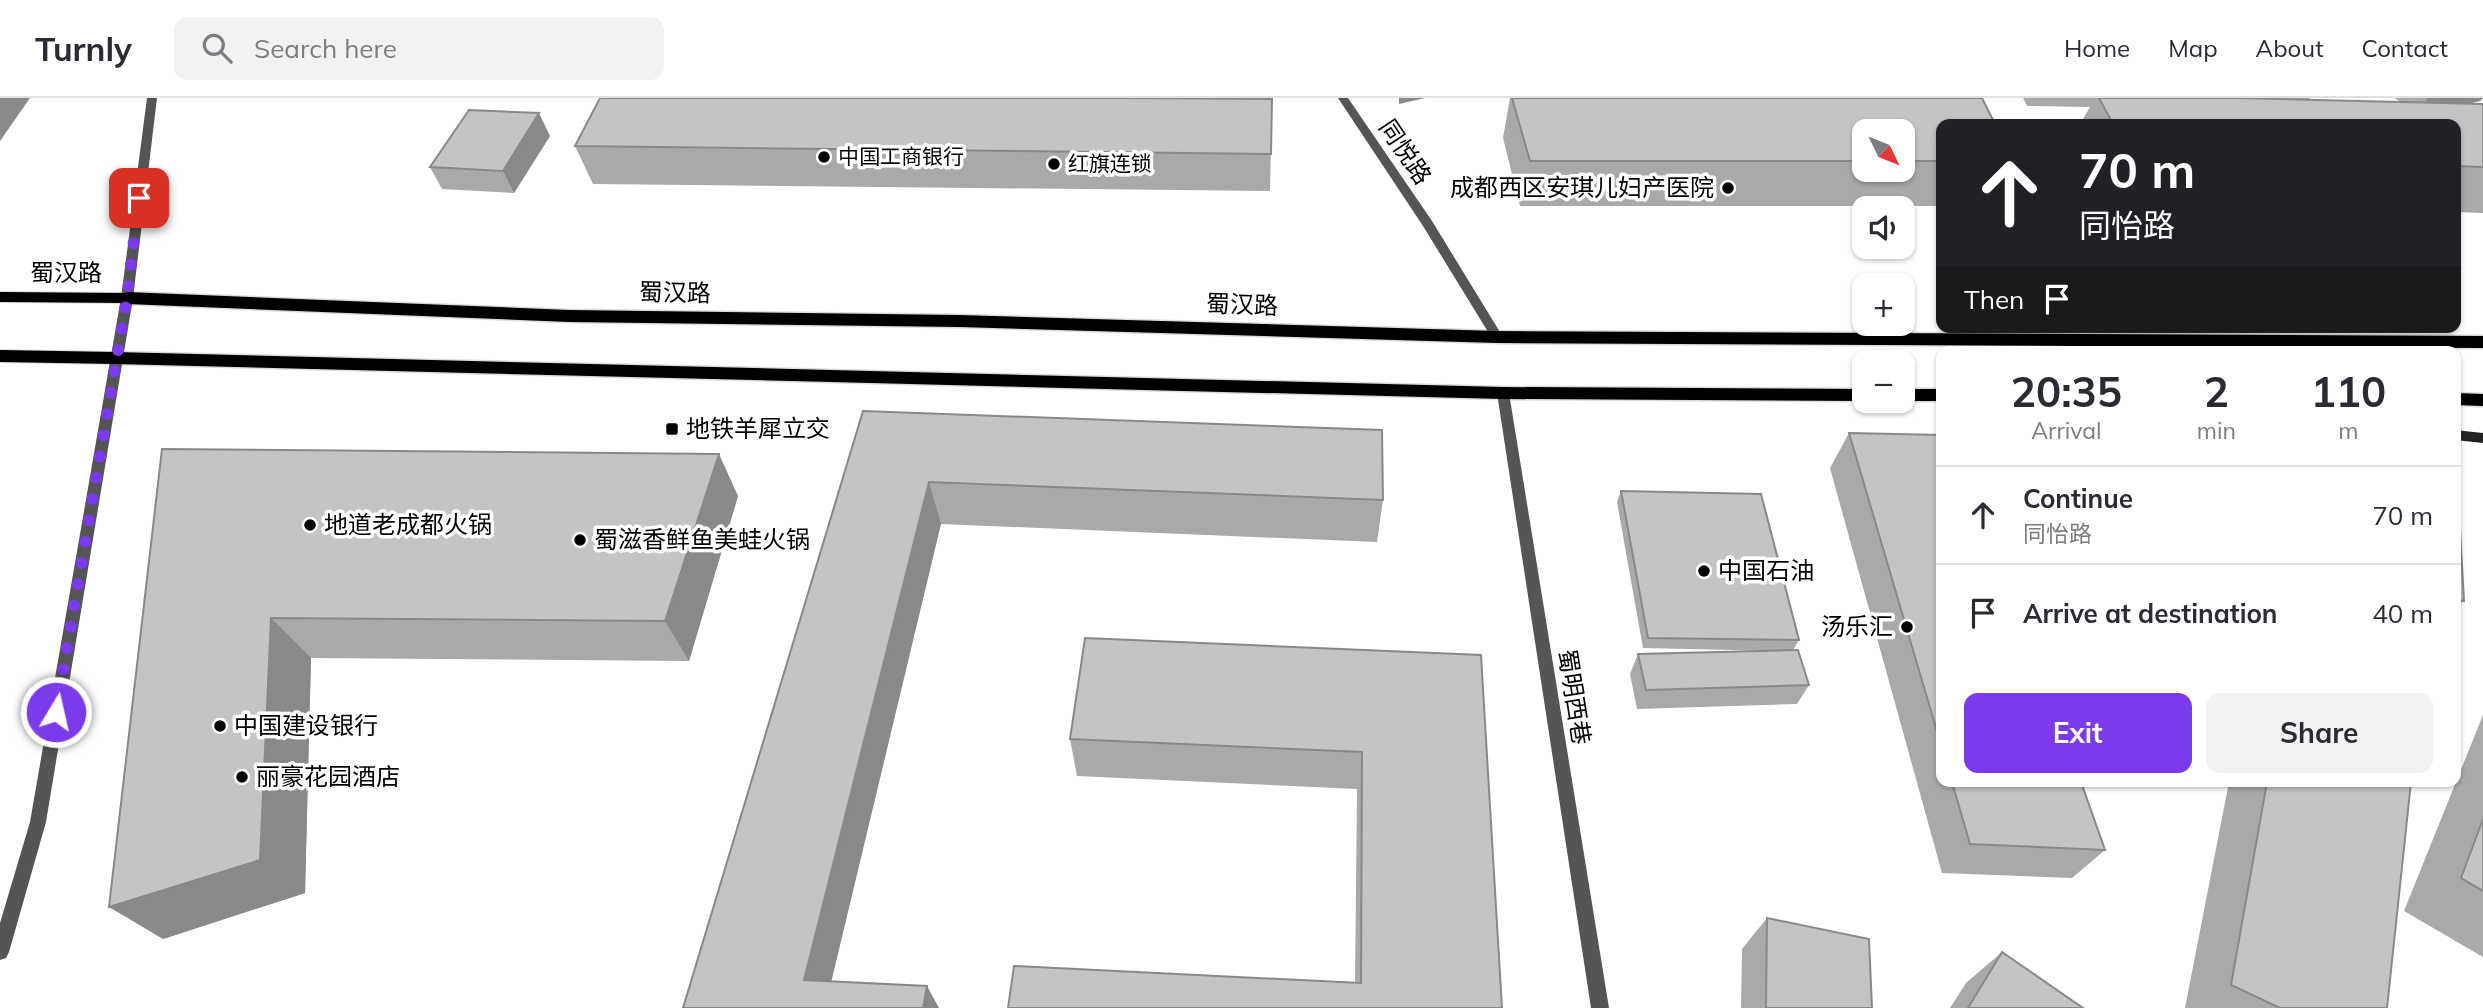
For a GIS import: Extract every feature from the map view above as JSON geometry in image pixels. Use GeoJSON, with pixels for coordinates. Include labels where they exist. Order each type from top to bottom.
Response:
{"type":"FeatureCollection","features":[{"type":"Feature","properties":{"kind":"highway","name":"蜀汉路"},"geometry":{"type":"LineString","coordinates":[[127,298],[569,316],[959,321],[1497,337],[2483,342]]}},
{"type":"Feature","properties":{"kind":"highway"},"geometry":{"type":"LineString","coordinates":[[115,358],[1503,393],[1852,395]]}},
{"type":"Feature","properties":{"kind":"highway"},"geometry":{"type":"LineString","coordinates":[[1915,395],[1936,395]]}},
{"type":"Feature","properties":{"kind":"highway"},"geometry":{"type":"LineString","coordinates":[[2461,399],[2483,400]]}},
{"type":"Feature","properties":{"kind":"main road","name":"蜀汉路"},"geometry":{"type":"LineString","coordinates":[[0,297],[127,298]]}},
{"type":"Feature","properties":{"kind":"main road"},"geometry":{"type":"LineString","coordinates":[[0,356],[115,358]]}},
{"type":"Feature","properties":{"kind":"main road"},"geometry":{"type":"LineString","coordinates":[[2461,436],[2483,439]]}},
{"type":"Feature","properties":{"kind":"street"},"geometry":{"type":"LineString","coordinates":[[0,952],[38,822],[127,298],[152,98]]}},
{"type":"Feature","properties":{"kind":"street","name":"同悦路"},"geometry":{"type":"LineString","coordinates":[[1343,98],[1428,224],[1497,337]]}},
{"type":"Feature","properties":{"kind":"street","name":"蜀明西巷"},"geometry":{"type":"LineString","coordinates":[[1503,393],[1600,1008]]}},
{"type":"Feature","properties":{"kind":"building"},"geometry":{"type":"Polygon","coordinates":[[[600,98],[1272,99],[1271,154],[575,146],[600,98]]]}},
{"type":"Feature","properties":{"kind":"building"},"geometry":{"type":"Polygon","coordinates":[[[1512,98],[1982,98],[1992,119],[1936,119],[1936,161],[1915,161],[1915,119],[1852,119],[1852,161],[1530,161],[1512,98]]]}},
{"type":"Feature","properties":{"kind":"building"},"geometry":{"type":"Polygon","coordinates":[[[2099,98],[2238,98],[2483,104],[2483,167],[2461,166],[2461,119],[2110,119],[2099,98]]]}},
{"type":"Feature","properties":{"kind":"building"},"geometry":{"type":"Polygon","coordinates":[[[469,110],[539,113],[503,171],[430,167],[469,110]]]}},
{"type":"Feature","properties":{"kind":"building"},"geometry":{"type":"Polygon","coordinates":[[[863,411],[1382,430],[1383,500],[929,482],[804,980],[927,986],[923,1008],[683,1008],[863,411]]]}},
{"type":"Feature","properties":{"kind":"building"},"geometry":{"type":"Polygon","coordinates":[[[1849,433],[1936,435],[1936,728],[1849,433]]]}},
{"type":"Feature","properties":{"kind":"building","name":"丽豪花园酒店"},"geometry":{"type":"Polygon","coordinates":[[[162,449],[719,454],[665,621],[271,618],[260,860],[109,907],[162,449]]]}},
{"type":"Feature","properties":{"kind":"building"},"geometry":{"type":"Polygon","coordinates":[[[1621,491],[1761,494],[1799,640],[1648,638],[1621,491]]]}},
{"type":"Feature","properties":{"kind":"building"},"geometry":{"type":"Polygon","coordinates":[[[2461,547],[2464,601],[2461,600],[2461,547]]]}},
{"type":"Feature","properties":{"kind":"building"},"geometry":{"type":"Polygon","coordinates":[[[1085,638],[1481,655],[1502,1008],[1008,1008],[1014,966],[1361,983],[1362,752],[1070,739],[1085,638]]]}},
{"type":"Feature","properties":{"kind":"building"},"geometry":{"type":"Polygon","coordinates":[[[1798,650],[1809,685],[1646,690],[1638,654],[1798,650]]]}},
{"type":"Feature","properties":{"kind":"building"},"geometry":{"type":"Polygon","coordinates":[[[1953,787],[2083,787],[2105,850],[1970,844],[1953,787]]]}},
{"type":"Feature","properties":{"kind":"building"},"geometry":{"type":"Polygon","coordinates":[[[2266,787],[2410,787],[2387,1008],[2280,1008],[2231,985],[2266,787]]]}},
{"type":"Feature","properties":{"kind":"building"},"geometry":{"type":"Polygon","coordinates":[[[2483,819],[2483,891],[2461,878],[2483,819]]]}},
{"type":"Feature","properties":{"kind":"building"},"geometry":{"type":"Polygon","coordinates":[[[1767,918],[1869,939],[1872,1008],[1766,1008],[1767,918]]]}},
{"type":"Feature","properties":{"kind":"building"},"geometry":{"type":"Polygon","coordinates":[[[2002,952],[2083,1008],[1968,1008],[2002,952]]]}},
{"type":"Feature","properties":{"kind":"place","name":"中国工商银行"},"geometry":{"type":"Point","coordinates":[824,157]}},
{"type":"Feature","properties":{"kind":"place","name":"红旗连锁"},"geometry":{"type":"Point","coordinates":[1054,164]}},
{"type":"Feature","properties":{"kind":"place","name":"成都西区安琪儿妇产医院"},"geometry":{"type":"Point","coordinates":[1728,188]}},
{"type":"Feature","properties":{"kind":"place","name":"地铁羊犀立交"},"geometry":{"type":"Point","coordinates":[672,429]}},
{"type":"Feature","properties":{"kind":"place","name":"地道老成都火锅"},"geometry":{"type":"Point","coordinates":[310,525]}},
{"type":"Feature","properties":{"kind":"place","name":"蜀滋香鲜鱼美蛙火锅"},"geometry":{"type":"Point","coordinates":[580,540]}},
{"type":"Feature","properties":{"kind":"place","name":"中国石油"},"geometry":{"type":"Point","coordinates":[1704,571]}},
{"type":"Feature","properties":{"kind":"place","name":"汤乐汇"},"geometry":{"type":"Point","coordinates":[1907,627]}},
{"type":"Feature","properties":{"kind":"place","name":"中国建设银行"},"geometry":{"type":"Point","coordinates":[220,726]}},
{"type":"Feature","properties":{"kind":"place","name":"丽豪花园酒店"},"geometry":{"type":"Point","coordinates":[242,777]}},
{"type":"Feature","properties":{"kind":"route"},"geometry":{"type":"LineString","coordinates":[[56,712],[127,298],[139,198]]}}]}
